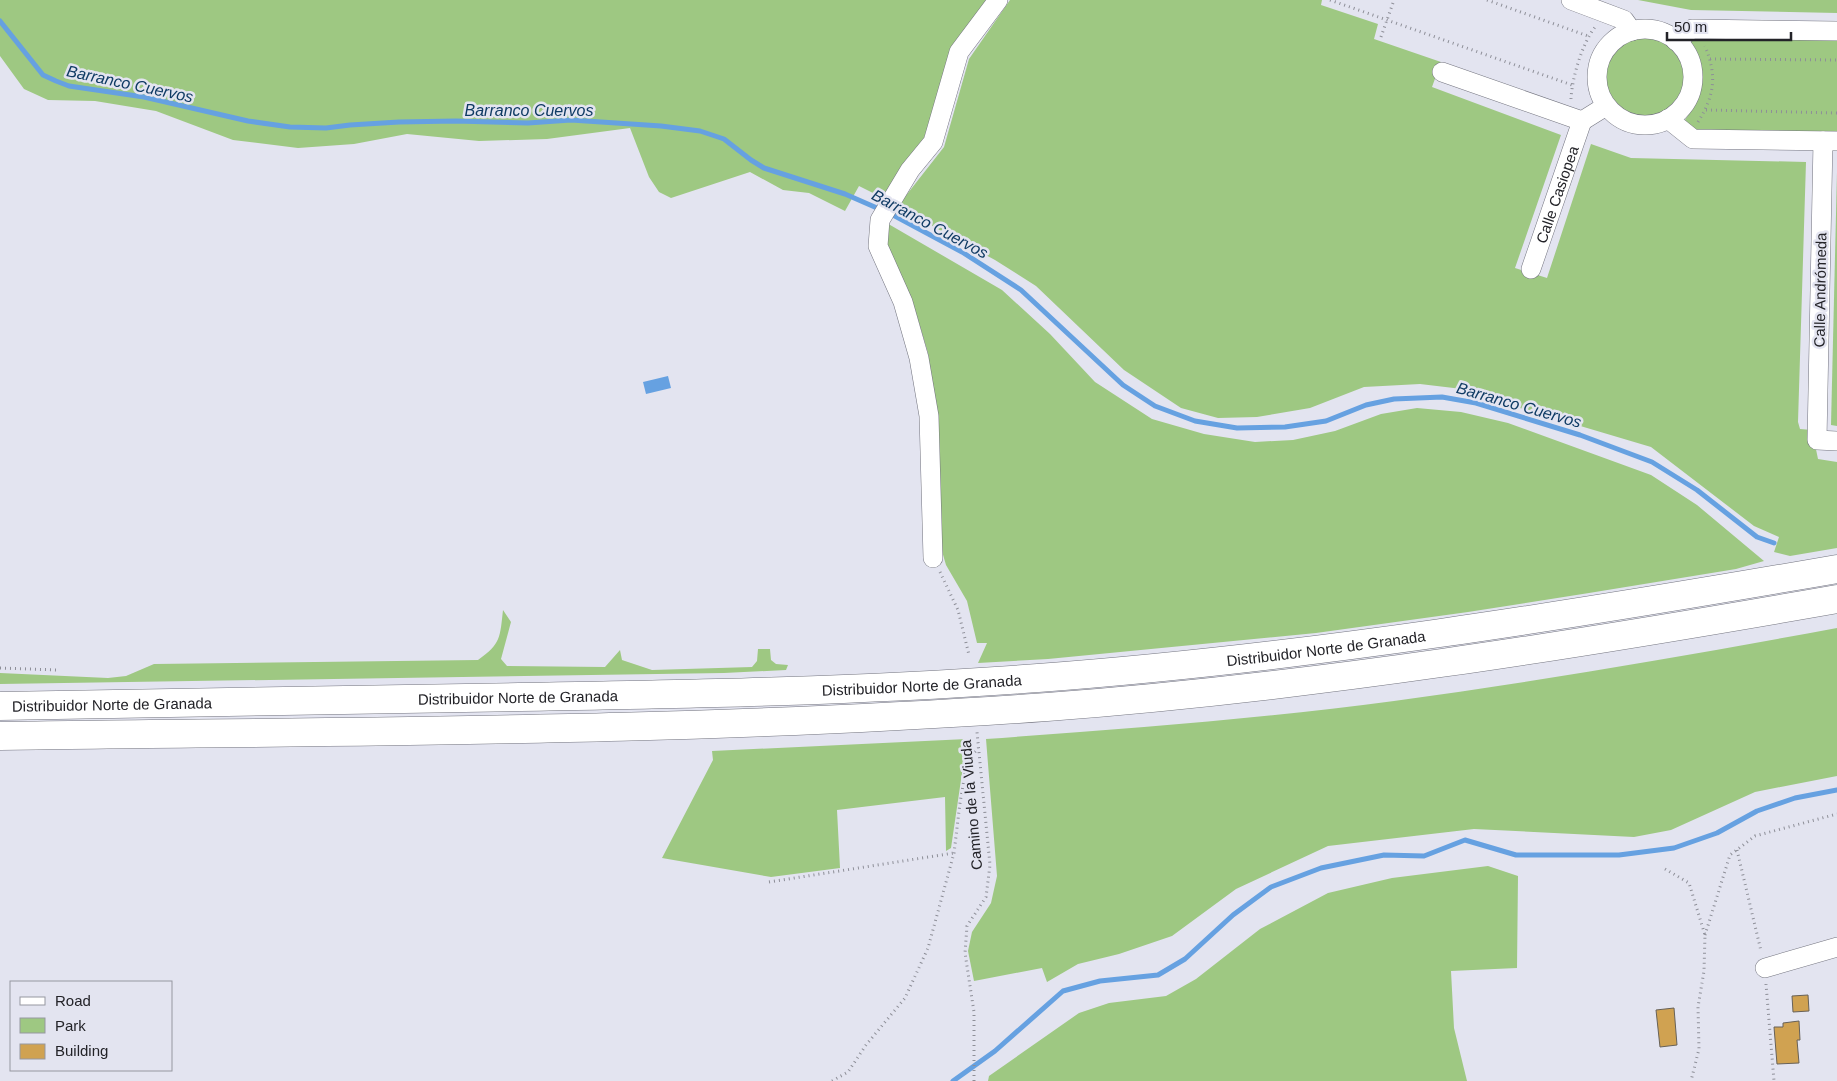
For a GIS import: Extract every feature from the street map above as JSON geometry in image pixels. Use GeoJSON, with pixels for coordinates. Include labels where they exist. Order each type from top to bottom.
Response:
{"type":"FeatureCollection","features":[{"type":"Feature","properties":{"kind":"main road","name":"Distribuidor Norte de Granada"},"geometry":{"type":"LineString","coordinates":[[0,706],[784,691],[1039,678],[1289,654],[1487,627],[1837,568]]}},
{"type":"Feature","properties":{"kind":"main road","name":"Distribuidor Norte de Granada"},"geometry":{"type":"LineString","coordinates":[[0,736],[614,726],[850,720],[1052,706],[1323,680],[1498,656],[1837,599]]}},
{"type":"Feature","properties":{"kind":"street"},"geometry":{"type":"LineString","coordinates":[[933,558],[929,416],[920,358],[903,302],[878,246],[885,212],[910,170],[933,142],[959,52],[998,0]]}},
{"type":"Feature","properties":{"kind":"street"},"geometry":{"type":"LineString","coordinates":[[1571,0],[1624,20],[1632,31]]}},
{"type":"Feature","properties":{"kind":"street"},"geometry":{"type":"LineString","coordinates":[[1676,41],[1692,29],[1837,31]]}},
{"type":"Feature","properties":{"kind":"street"},"geometry":{"type":"LineString","coordinates":[[1648,30],[1662,33],[1676,41],[1686,52],[1692,66],[1693,82],[1689,97],[1680,110],[1668,119],[1656,124],[1642,125],[1628,122],[1616,116],[1606,106],[1599,92],[1598,85],[1599,62],[1607,48],[1618,38],[1632,31],[1648,30]]}},
{"type":"Feature","properties":{"kind":"street"},"geometry":{"type":"LineString","coordinates":[[1442,72],[1582,121],[1606,106]]}},
{"type":"Feature","properties":{"kind":"street"},"geometry":{"type":"LineString","coordinates":[[1668,119],[1693,139],[1830,141]]}},
{"type":"Feature","properties":{"kind":"street","name":"Calle Casiopea"},"geometry":{"type":"LineString","coordinates":[[1531,269],[1582,121]]}},
{"type":"Feature","properties":{"kind":"street","name":"Calle Andrómeda"},"geometry":{"type":"LineString","coordinates":[[1830,141],[1818,440],[1837,442]]}},
{"type":"Feature","properties":{"kind":"street"},"geometry":{"type":"LineString","coordinates":[[1765,968],[1837,947]]}},
{"type":"Feature","properties":{"kind":"path"},"geometry":{"type":"LineString","coordinates":[[1330,0],[1572,85]]}},
{"type":"Feature","properties":{"kind":"path"},"geometry":{"type":"LineString","coordinates":[[1381,38],[1394,0]]}},
{"type":"Feature","properties":{"kind":"path"},"geometry":{"type":"LineString","coordinates":[[1487,0],[1498,2],[1588,36]]}},
{"type":"Feature","properties":{"kind":"path"},"geometry":{"type":"LineString","coordinates":[[1571,103],[1572,85],[1588,36],[1600,21]]}},
{"type":"Feature","properties":{"kind":"path"},"geometry":{"type":"LineString","coordinates":[[1697,124],[1706,110],[1714,83],[1710,59],[1702,38]]}},
{"type":"Feature","properties":{"kind":"path"},"geometry":{"type":"LineString","coordinates":[[1710,59],[1837,60]]}},
{"type":"Feature","properties":{"kind":"path"},"geometry":{"type":"LineString","coordinates":[[1706,110],[1837,113]]}},
{"type":"Feature","properties":{"kind":"path"},"geometry":{"type":"LineString","coordinates":[[933,558],[958,610],[969,655]]}},
{"type":"Feature","properties":{"kind":"path"},"geometry":{"type":"LineString","coordinates":[[0,668],[58,670]]}},
{"type":"Feature","properties":{"kind":"path","name":"Camino de la Viuda"},"geometry":{"type":"LineString","coordinates":[[974,1081],[974,1012],[965,953],[967,926],[986,897],[990,865],[977,732]]}},
{"type":"Feature","properties":{"kind":"path"},"geometry":{"type":"LineString","coordinates":[[832,1081],[848,1072],[866,1045],[905,998],[928,948],[954,853],[960,803],[968,762],[978,748]]}},
{"type":"Feature","properties":{"kind":"path"},"geometry":{"type":"LineString","coordinates":[[1691,1081],[1699,1049],[1698,1007],[1704,971],[1705,935],[1730,855],[1755,836],[1837,814]]}},
{"type":"Feature","properties":{"kind":"path"},"geometry":{"type":"LineString","coordinates":[[769,882],[954,853]]}},
{"type":"Feature","properties":{"kind":"path"},"geometry":{"type":"LineString","coordinates":[[1665,869],[1689,883],[1705,935]]}},
{"type":"Feature","properties":{"kind":"green space"},"geometry":{"type":"Polygon","coordinates":[[[0,0],[993,0],[952,65],[920,148],[883,198],[859,186],[845,211],[809,193],[783,190],[750,172],[671,198],[659,192],[649,177],[630,128],[547,139],[479,141],[407,134],[354,144],[298,148],[233,140],[156,111],[95,101],[48,100],[24,89],[0,56],[0,0]]]}},
{"type":"Feature","properties":{"kind":"green space"},"geometry":{"type":"Polygon","coordinates":[[[1010,0],[1322,0],[1321,5],[1378,24],[1374,39],[1441,62],[1432,87],[1561,135],[1515,268],[1547,278],[1591,144],[1631,158],[1806,162],[1798,422],[1800,429],[1812,430],[1818,459],[1837,462],[1837,548],[1790,556],[1774,552],[1779,537],[1754,526],[1651,447],[1513,406],[1479,391],[1420,384],[1364,387],[1310,408],[1257,417],[1218,418],[1181,408],[1124,370],[1036,286],[995,260],[897,207],[944,147],[969,59],[1010,0]]]}},
{"type":"Feature","properties":{"kind":"green space"},"geometry":{"type":"Polygon","coordinates":[[[1638,0],[1837,0],[1837,13],[1691,10],[1638,0]]]}},
{"type":"Feature","properties":{"kind":"green space"},"geometry":{"type":"Polygon","coordinates":[[[1698,34],[1837,37],[1837,136],[1695,135],[1683,123],[1696,103],[1700,86],[1699,62],[1687,40],[1698,34]]]}},
{"type":"Feature","properties":{"kind":"green space"},"geometry":{"type":"Polygon","coordinates":[[[1637,37],[1653,37],[1674,48],[1685,69],[1685,85],[1674,106],[1653,117],[1637,117],[1623,111],[1611,99],[1605,85],[1605,69],[1611,55],[1623,43],[1637,37]]]}},
{"type":"Feature","properties":{"kind":"green space"},"geometry":{"type":"Polygon","coordinates":[[[1837,172],[1837,426],[1831,425],[1837,172]]]}},
{"type":"Feature","properties":{"kind":"green space"},"geometry":{"type":"Polygon","coordinates":[[[885,222],[1002,290],[1050,334],[1095,382],[1152,419],[1204,434],[1255,442],[1293,440],[1335,431],[1381,414],[1417,408],[1461,412],[1508,423],[1651,475],[1697,505],[1764,561],[1736,569],[1589,593],[1316,633],[1048,659],[978,663],[987,643],[977,643],[967,601],[946,565],[937,534],[934,409],[928,353],[913,303],[888,257],[885,222]]]}},
{"type":"Feature","properties":{"kind":"green space"},"geometry":{"type":"Polygon","coordinates":[[[503,610],[511,622],[501,659],[507,666],[605,667],[620,650],[622,660],[652,670],[752,667],[757,661],[758,649],[770,649],[771,660],[776,664],[788,665],[786,670],[724,673],[0,684],[0,673],[108,678],[126,676],[154,664],[478,660],[491,649],[498,639],[503,610]]]}},
{"type":"Feature","properties":{"kind":"green space"},"geometry":{"type":"Polygon","coordinates":[[[1837,628],[1837,776],[1755,792],[1671,830],[1634,837],[1474,829],[1328,846],[1236,889],[1172,936],[1119,954],[1078,964],[1047,982],[1042,968],[974,981],[968,951],[972,932],[991,903],[997,876],[986,739],[1241,718],[1394,701],[1616,667],[1837,628]]]}},
{"type":"Feature","properties":{"kind":"green space"},"geometry":{"type":"Polygon","coordinates":[[[967,739],[951,848],[946,851],[945,797],[837,810],[840,868],[771,877],[662,858],[713,760],[712,751],[967,739]]]}},
{"type":"Feature","properties":{"kind":"green space"},"geometry":{"type":"Polygon","coordinates":[[[1488,866],[1518,876],[1517,968],[1451,971],[1454,1028],[1467,1081],[988,1081],[989,1076],[1079,1013],[1109,1003],[1166,996],[1196,979],[1260,929],[1328,893],[1392,878],[1488,866]]]}},
{"type":"Feature","properties":{"kind":"water"},"geometry":{"type":"Polygon","coordinates":[[[668,376],[671,388],[646,394],[643,382],[668,376]]]}},
{"type":"Feature","properties":{"kind":"building"},"geometry":{"type":"Polygon","coordinates":[[[1808,995],[1809,1011],[1793,1012],[1792,996],[1808,995]]]}},
{"type":"Feature","properties":{"kind":"building"},"geometry":{"type":"Polygon","coordinates":[[[1674,1008],[1677,1045],[1660,1047],[1656,1010],[1674,1008]]]}},
{"type":"Feature","properties":{"kind":"building"},"geometry":{"type":"Polygon","coordinates":[[[1799,1021],[1800,1040],[1797,1040],[1799,1063],[1777,1064],[1774,1027],[1783,1027],[1783,1023],[1799,1021]]]}},
{"type":"Feature","properties":{"kind":"waterway","name":"Barranco Cuervos"},"geometry":{"type":"LineString","coordinates":[[0,21],[43,75],[56,81],[69,86],[144,97],[248,121],[290,127],[326,128],[399,122],[528,123],[571,120],[661,126],[700,131],[724,139],[764,168],[845,194],[893,215],[962,252],[1021,290],[1123,385],[1155,406],[1195,421],[1237,428],[1285,427],[1326,421],[1366,405],[1394,399],[1442,397],[1476,403],[1580,435],[1652,462],[1697,490],[1757,537],[1774,543]]}},
{"type":"Feature","properties":{"kind":"waterway"},"geometry":{"type":"LineString","coordinates":[[953,1081],[995,1051],[1063,991],[1100,981],[1158,975],[1185,959],[1233,915],[1271,887],[1321,868],[1384,855],[1424,856],[1465,840],[1516,855],[1619,855],[1674,848],[1717,833],[1757,811],[1795,798],[1837,790]]}}]}
